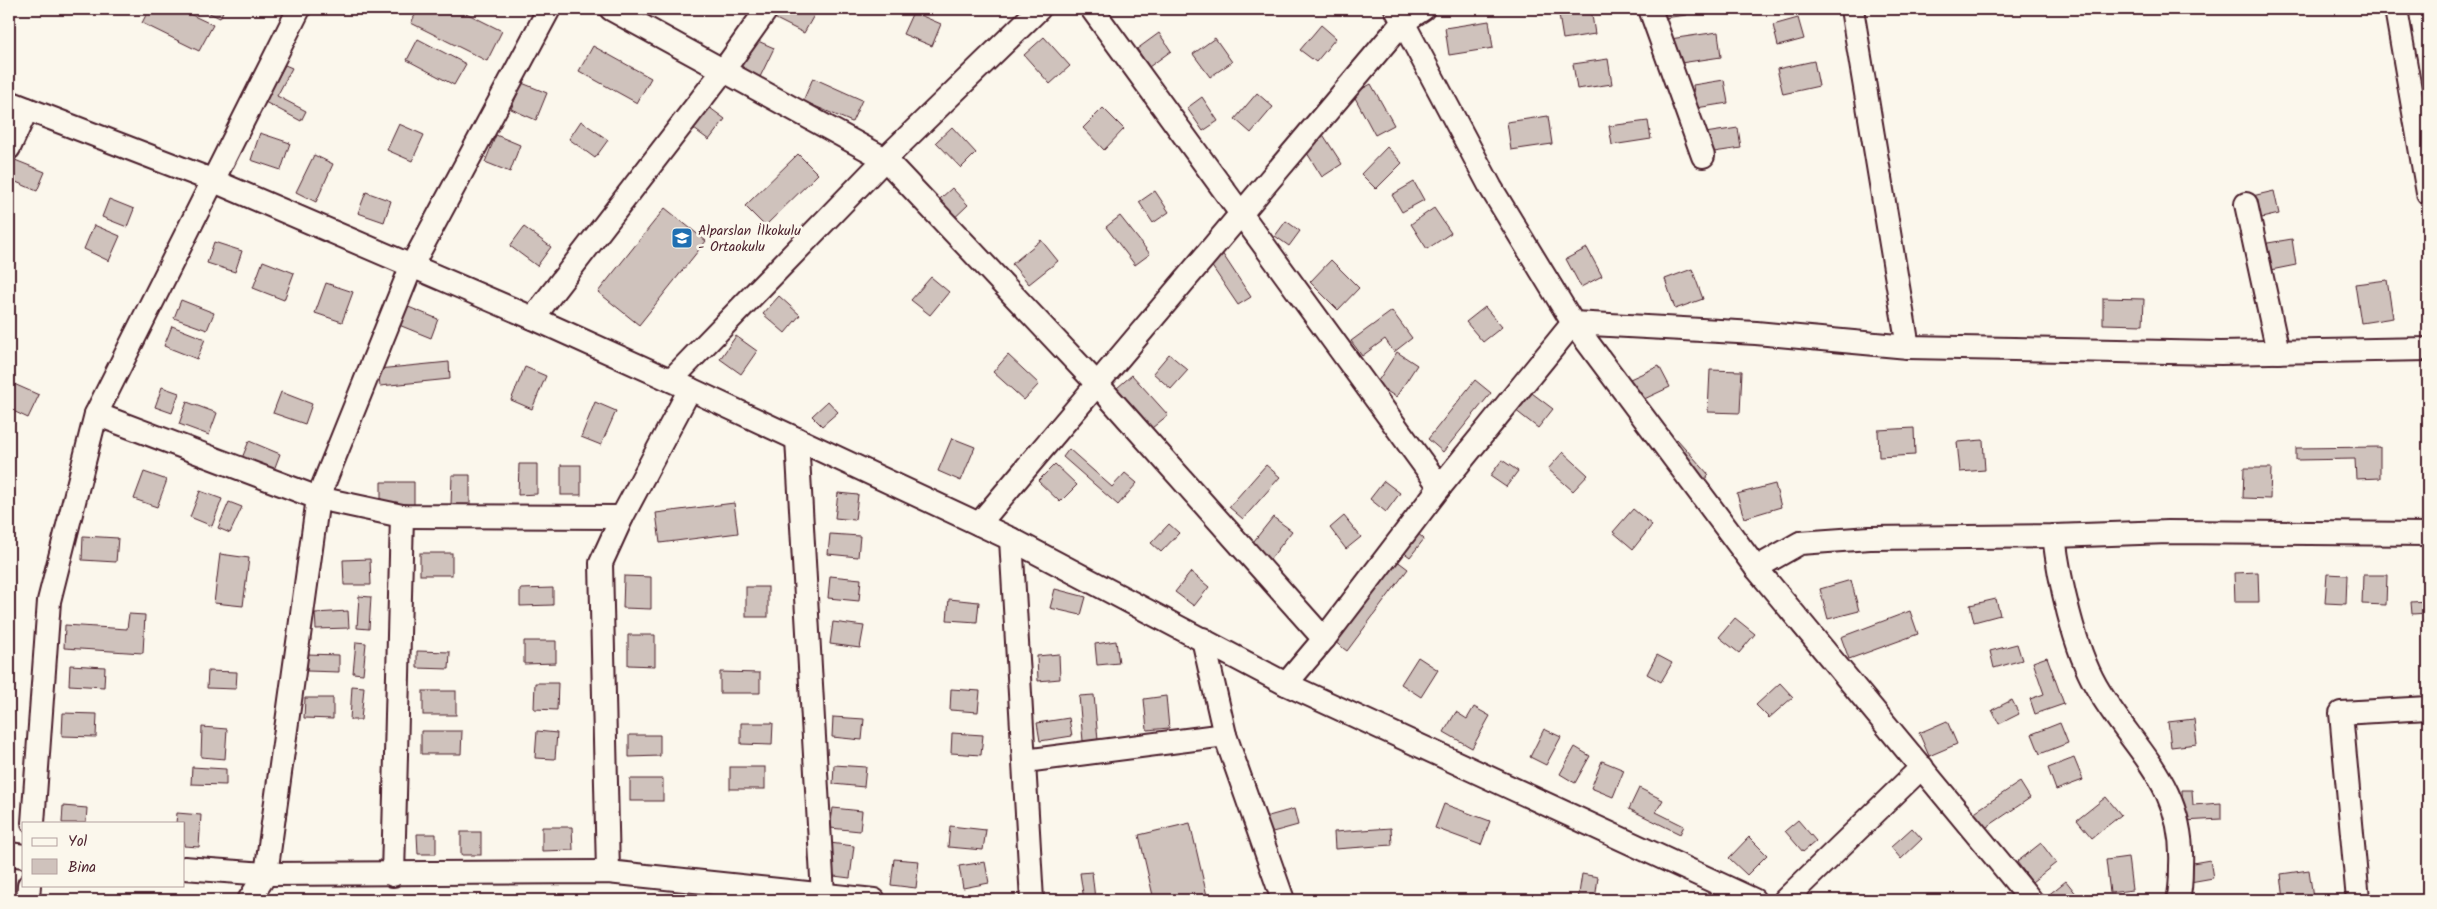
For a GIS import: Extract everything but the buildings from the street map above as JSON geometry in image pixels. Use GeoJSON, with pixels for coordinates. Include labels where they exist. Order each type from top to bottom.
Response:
{"type":"FeatureCollection","features":[{"type":"Feature","properties":{"kind":"street"},"geometry":{"type":"LineString","coordinates":[[33,822],[49,601],[96,414],[299,9]]}},
{"type":"Feature","properties":{"kind":"street"},"geometry":{"type":"LineString","coordinates":[[249,900],[266,874],[318,498],[412,265],[549,9]]}},
{"type":"Feature","properties":{"kind":"street"},"geometry":{"type":"LineString","coordinates":[[611,9],[885,159],[1097,384],[1324,639]]}},
{"type":"Feature","properties":{"kind":"street"},"geometry":{"type":"LineString","coordinates":[[533,318],[723,71],[767,9]]}},
{"type":"Feature","properties":{"kind":"street"},"geometry":{"type":"LineString","coordinates":[[608,872],[601,563],[681,385],[885,159],[1039,9]]}},
{"type":"Feature","properties":{"kind":"street"},"geometry":{"type":"LineString","coordinates":[[1092,9],[1440,487]]}},
{"type":"Feature","properties":{"kind":"street"},"geometry":{"type":"LineString","coordinates":[[978,524],[1241,213],[1399,16],[1423,9]]}},
{"type":"Feature","properties":{"kind":"street"},"geometry":{"type":"LineString","coordinates":[[1650,9],[1703,156]]}},
{"type":"Feature","properties":{"kind":"street"},"geometry":{"type":"LineString","coordinates":[[1852,9],[1908,347]]}},
{"type":"Feature","properties":{"kind":"street"},"geometry":{"type":"LineString","coordinates":[[2396,9],[2428,192]]}},
{"type":"Feature","properties":{"kind":"street"},"geometry":{"type":"LineString","coordinates":[[1399,16],[1491,188],[1573,323],[1756,568],[1922,766],[2031,900]]}},
{"type":"Feature","properties":{"kind":"street"},"geometry":{"type":"LineString","coordinates":[[9,148],[18,106],[214,181],[412,265],[681,385],[1011,539],[1286,684],[1754,900]]}},
{"type":"Feature","properties":{"kind":"street"},"geometry":{"type":"LineString","coordinates":[[2246,204],[2278,352]]}},
{"type":"Feature","properties":{"kind":"street"},"geometry":{"type":"LineString","coordinates":[[1573,323],[1756,333],[1908,347],[2212,353],[2428,349]]}},
{"type":"Feature","properties":{"kind":"street"},"geometry":{"type":"LineString","coordinates":[[1286,684],[1324,639],[1440,487],[1573,323]]}},
{"type":"Feature","properties":{"kind":"street"},"geometry":{"type":"LineString","coordinates":[[96,414],[318,498],[402,516],[622,517]]}},
{"type":"Feature","properties":{"kind":"street"},"geometry":{"type":"LineString","coordinates":[[797,439],[823,895]]}},
{"type":"Feature","properties":{"kind":"street"},"geometry":{"type":"LineString","coordinates":[[394,875],[402,516]]}},
{"type":"Feature","properties":{"kind":"street"},"geometry":{"type":"LineString","coordinates":[[1756,568],[1800,543],[1870,538],[2054,536],[2168,532],[2428,534]]}},
{"type":"Feature","properties":{"kind":"street"},"geometry":{"type":"LineString","coordinates":[[2054,536],[2056,559],[2067,602],[2080,649],[2095,685],[2147,758],[2170,797],[2178,822],[2182,851],[2178,900]]}},
{"type":"Feature","properties":{"kind":"street"},"geometry":{"type":"LineString","coordinates":[[1011,539],[1032,900]]}},
{"type":"Feature","properties":{"kind":"street"},"geometry":{"type":"LineString","coordinates":[[1203,639],[1225,734],[1283,900]]}},
{"type":"Feature","properties":{"kind":"street"},"geometry":{"type":"LineString","coordinates":[[2358,900],[2341,713],[2428,708]]}},
{"type":"Feature","properties":{"kind":"street"},"geometry":{"type":"LineString","coordinates":[[1025,761],[1225,734]]}},
{"type":"Feature","properties":{"kind":"street"},"geometry":{"type":"LineString","coordinates":[[1785,900],[1922,766]]}},
{"type":"Feature","properties":{"kind":"street"},"geometry":{"type":"LineString","coordinates":[[9,854],[22,856]]}},
{"type":"Feature","properties":{"kind":"street"},"geometry":{"type":"LineString","coordinates":[[185,868],[266,874],[394,875],[608,872],[874,900]]}},
{"type":"Feature","properties":{"kind":"street"},"geometry":{"type":"LineString","coordinates":[[28,900],[29,886]]}},
{"type":"Feature","properties":{"kind":"shaded area"},"geometry":{"type":"Polygon","coordinates":[[[269,899],[493,900],[269,900],[269,899]]]}},
{"type":"Feature","properties":{"kind":"place","name":"Alparslan İlkokulu - Ortaokulu"},"geometry":{"type":"Point","coordinates":[682,238]}}]}
